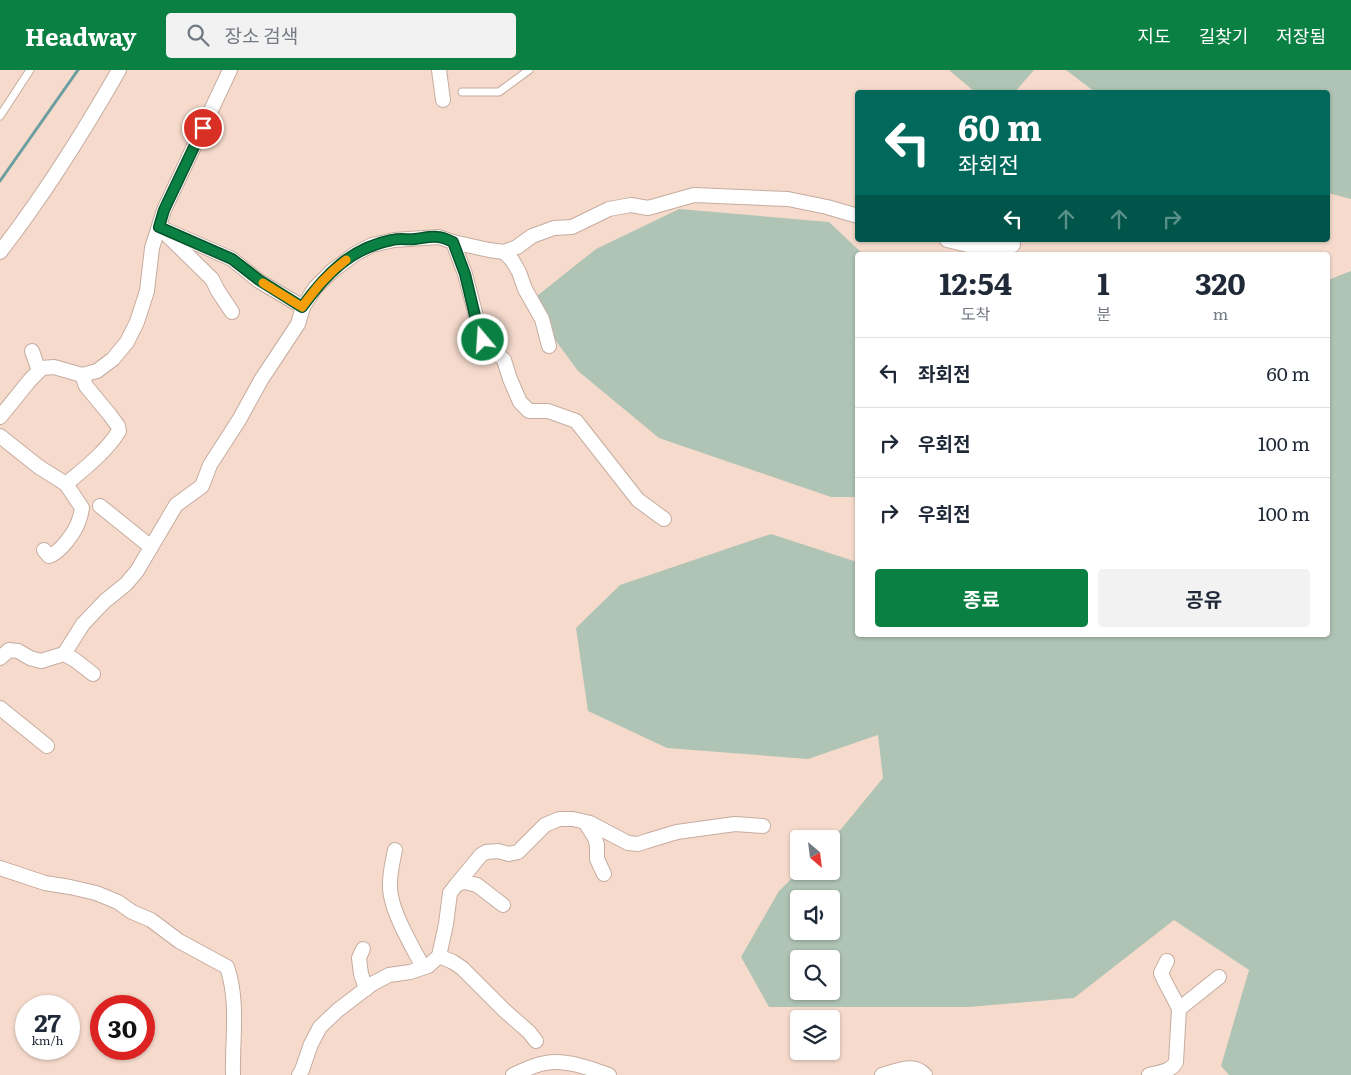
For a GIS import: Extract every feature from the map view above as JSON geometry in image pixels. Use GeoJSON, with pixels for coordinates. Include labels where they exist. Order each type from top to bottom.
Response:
{"type":"FeatureCollection","features":[{"type":"Feature","properties":{"kind":"street"},"geometry":{"type":"LineString","coordinates":[[0,252],[47,188],[119,70]]}},
{"type":"Feature","properties":{"kind":"street"},"geometry":{"type":"LineString","coordinates":[[0,417],[42,368],[54,367],[82,375],[97,371],[113,359],[127,342],[137,322],[147,291],[152,248],[163,228],[164,210],[230,70]]}},
{"type":"Feature","properties":{"kind":"street"},"geometry":{"type":"LineString","coordinates":[[439,70],[443,100]]}},
{"type":"Feature","properties":{"kind":"street"},"geometry":{"type":"LineString","coordinates":[[504,252],[532,236],[554,228],[572,227],[609,209],[631,205],[648,208],[694,195],[788,199],[855,215]]}},
{"type":"Feature","properties":{"kind":"street"},"geometry":{"type":"LineString","coordinates":[[163,228],[232,259],[259,280],[302,307]]}},
{"type":"Feature","properties":{"kind":"street"},"geometry":{"type":"LineString","coordinates":[[163,228],[168,236],[212,279],[232,312]]}},
{"type":"Feature","properties":{"kind":"street"},"geometry":{"type":"LineString","coordinates":[[0,658],[10,650],[18,651],[30,658],[41,661],[64,654],[83,624],[105,601],[126,584],[137,571],[176,505],[202,486],[210,465],[239,420],[261,380],[298,324],[302,307],[315,288],[332,270],[355,254],[372,245],[394,240],[439,236],[453,242],[504,252],[512,260],[519,272],[525,289],[542,319],[549,346]]}},
{"type":"Feature","properties":{"kind":"street"},"geometry":{"type":"LineString","coordinates":[[453,242],[465,274],[483,340],[504,360],[520,402],[529,411],[548,411],[576,421],[638,500],[664,519]]}},
{"type":"Feature","properties":{"kind":"street"},"geometry":{"type":"LineString","coordinates":[[955,242],[976,247],[1013,245]]}},
{"type":"Feature","properties":{"kind":"street"},"geometry":{"type":"LineString","coordinates":[[32,351],[39,371]]}},
{"type":"Feature","properties":{"kind":"street"},"geometry":{"type":"LineString","coordinates":[[66,484],[108,446],[119,431],[118,426],[110,415],[86,386],[82,375]]}},
{"type":"Feature","properties":{"kind":"street"},"geometry":{"type":"LineString","coordinates":[[0,436],[39,467],[66,484],[82,508],[79,521],[69,538],[55,554],[49,556],[44,550]]}},
{"type":"Feature","properties":{"kind":"street"},"geometry":{"type":"LineString","coordinates":[[100,506],[151,547]]}},
{"type":"Feature","properties":{"kind":"street"},"geometry":{"type":"LineString","coordinates":[[64,654],[93,674]]}},
{"type":"Feature","properties":{"kind":"street"},"geometry":{"type":"LineString","coordinates":[[0,708],[46,746]]}},
{"type":"Feature","properties":{"kind":"street"},"geometry":{"type":"LineString","coordinates":[[299,1075],[320,1027],[338,1010],[390,974],[410,972],[428,966],[439,956],[450,893],[481,855],[486,852],[498,851],[509,854],[518,852],[546,825],[559,819],[573,819],[590,823],[628,843],[638,844],[677,832],[735,824],[763,826]]}},
{"type":"Feature","properties":{"kind":"street"},"geometry":{"type":"LineString","coordinates":[[586,822],[595,838],[597,859],[604,874]]}},
{"type":"Feature","properties":{"kind":"street"},"geometry":{"type":"LineString","coordinates":[[395,850],[390,878],[391,896],[407,937],[423,967]]}},
{"type":"Feature","properties":{"kind":"street"},"geometry":{"type":"LineString","coordinates":[[0,868],[45,883],[96,893],[118,902],[227,967],[232,981],[234,1014],[233,1075]]}},
{"type":"Feature","properties":{"kind":"street"},"geometry":{"type":"LineString","coordinates":[[457,884],[465,882],[477,885],[503,905]]}},
{"type":"Feature","properties":{"kind":"street"},"geometry":{"type":"LineString","coordinates":[[363,949],[359,958],[366,989]]}},
{"type":"Feature","properties":{"kind":"street"},"geometry":{"type":"LineString","coordinates":[[439,956],[462,968],[536,1041]]}},
{"type":"Feature","properties":{"kind":"street"},"geometry":{"type":"LineString","coordinates":[[1149,1075],[1168,1070],[1176,1062],[1179,1009],[1161,973],[1167,961]]}},
{"type":"Feature","properties":{"kind":"street"},"geometry":{"type":"LineString","coordinates":[[1179,1009],[1219,977]]}},
{"type":"Feature","properties":{"kind":"street"},"geometry":{"type":"LineString","coordinates":[[513,1075],[540,1064],[555,1062],[582,1066],[609,1075]]}},
{"type":"Feature","properties":{"kind":"street"},"geometry":{"type":"LineString","coordinates":[[882,1075],[912,1067],[921,1070],[926,1075]]}},
{"type":"Feature","properties":{"kind":"lane"},"geometry":{"type":"LineString","coordinates":[[0,116],[30,70]]}},
{"type":"Feature","properties":{"kind":"lane"},"geometry":{"type":"LineString","coordinates":[[462,92],[499,92],[530,70]]}},
{"type":"Feature","properties":{"kind":"green space"},"geometry":{"type":"Polygon","coordinates":[[[949,70],[1034,70],[1017,90],[973,90],[949,70]]]}},
{"type":"Feature","properties":{"kind":"green space"},"geometry":{"type":"Polygon","coordinates":[[[1066,70],[1351,70],[1351,199],[1330,194],[1330,90],[1092,90],[1066,70]]]}},
{"type":"Feature","properties":{"kind":"green space"},"geometry":{"type":"Polygon","coordinates":[[[679,209],[829,222],[861,252],[855,252],[855,497],[831,497],[659,438],[578,371],[528,303],[596,249],[679,209]]]}},
{"type":"Feature","properties":{"kind":"green space"},"geometry":{"type":"Polygon","coordinates":[[[1351,271],[1351,1075],[1229,1075],[1221,1066],[1249,970],[1174,920],[1074,998],[968,1007],[769,1007],[741,957],[779,891],[790,880],[840,880],[840,830],[883,778],[878,735],[808,759],[667,748],[588,711],[576,628],[620,585],[771,534],[855,561],[855,637],[1330,637],[1330,279],[1351,271]]]}},
{"type":"Feature","properties":{"kind":"waterway"},"geometry":{"type":"LineString","coordinates":[[0,181],[78,70]]}},
{"type":"Feature","properties":{"kind":"slow traffic"},"geometry":{"type":"LineString","coordinates":[[263,283],[302,307],[315,288],[332,270],[346,260]]}},
{"type":"Feature","properties":{"kind":"route"},"geometry":{"type":"LineString","coordinates":[[203,128],[164,210],[159,227],[232,259],[259,280],[302,307],[315,288],[332,270],[372,245],[394,240],[439,236],[453,242],[465,274],[483,340]]}}]}
